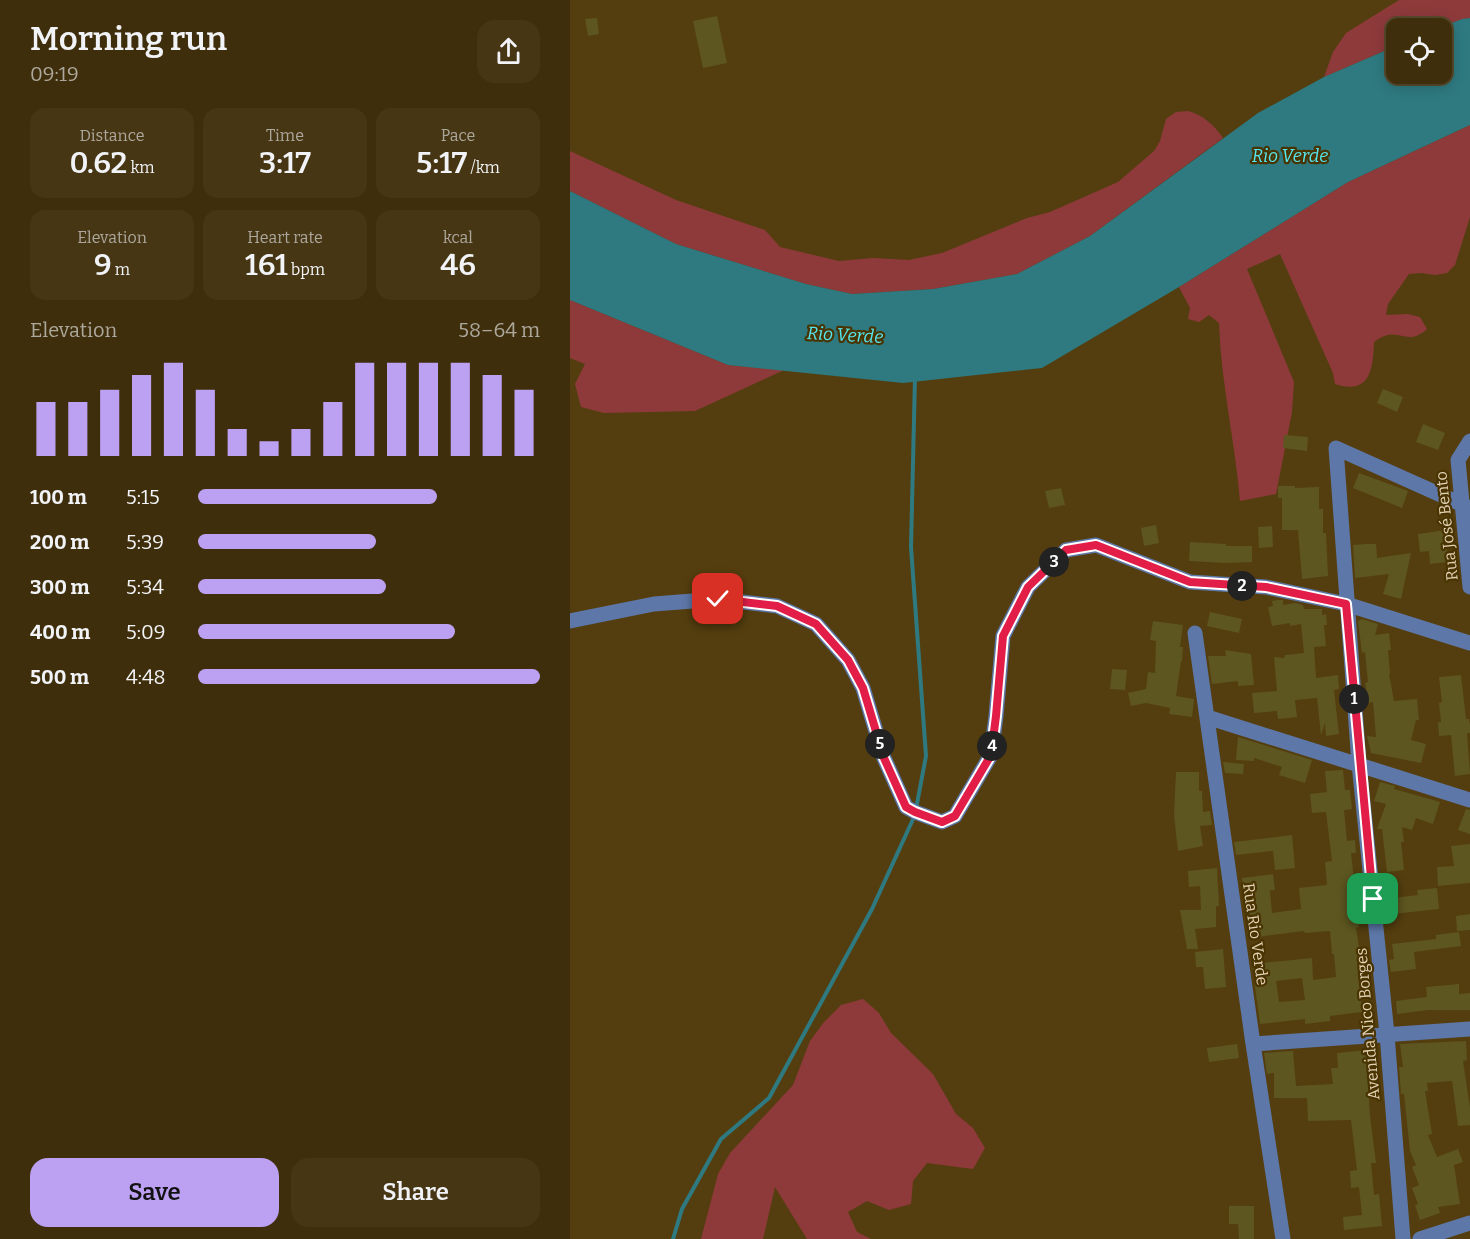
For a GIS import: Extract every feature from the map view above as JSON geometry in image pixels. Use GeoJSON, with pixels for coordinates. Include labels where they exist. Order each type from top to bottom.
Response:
{"type":"FeatureCollection","features":[{"type":"Feature","properties":{"kind":"street","name":"Rua José Bento"},"geometry":{"type":"LineString","coordinates":[[1470,441],[1458,460],[1466,507],[1470,587]]}},
{"type":"Feature","properties":{"kind":"street","name":"Avenida Nico Borges"},"geometry":{"type":"LineString","coordinates":[[1403,1239],[1387,1034],[1359,764],[1336,448],[1466,507]]}},
{"type":"Feature","properties":{"kind":"street"},"geometry":{"type":"LineString","coordinates":[[570,621],[654,604],[718,599],[777,606],[816,624],[848,660],[863,688],[884,758],[906,807],[942,822],[955,816],[991,755],[1003,636],[1028,587],[1066,550],[1096,545],[1190,582],[1266,587],[1346,604],[1470,643]]}},
{"type":"Feature","properties":{"kind":"street","name":"Rua Rio Verde"},"geometry":{"type":"LineString","coordinates":[[1195,633],[1283,1239]]}},
{"type":"Feature","properties":{"kind":"street"},"geometry":{"type":"LineString","coordinates":[[1207,717],[1470,800]]}},
{"type":"Feature","properties":{"kind":"street"},"geometry":{"type":"LineString","coordinates":[[1253,1044],[1470,1029]]}},
{"type":"Feature","properties":{"kind":"street"},"geometry":{"type":"LineString","coordinates":[[1420,1239],[1470,1223]]}},
{"type":"Feature","properties":{"kind":"shaded area"},"geometry":{"type":"Polygon","coordinates":[[[1399,0],[1470,0],[1470,18],[1452,23],[1452,18],[1386,18],[1386,50],[1324,77],[1333,52],[1346,33],[1399,0]]]}},
{"type":"Feature","properties":{"kind":"shaded area"},"geometry":{"type":"Polygon","coordinates":[[[1188,111],[1208,121],[1223,138],[1090,236],[1017,274],[933,289],[852,294],[806,284],[676,244],[570,191],[570,151],[676,200],[765,230],[780,247],[839,261],[873,258],[909,260],[942,253],[1027,218],[1050,212],[1118,182],[1154,151],[1160,141],[1166,119],[1176,112],[1188,111]]]}},
{"type":"Feature","properties":{"kind":"shaded area"},"geometry":{"type":"Polygon","coordinates":[[[1470,125],[1470,217],[1455,265],[1447,273],[1409,274],[1388,304],[1386,315],[1408,314],[1420,317],[1427,329],[1413,337],[1390,335],[1374,342],[1370,370],[1362,383],[1347,387],[1335,384],[1333,373],[1280,254],[1247,269],[1294,382],[1292,412],[1276,494],[1240,501],[1222,368],[1219,323],[1209,315],[1199,322],[1188,319],[1190,308],[1179,287],[1348,182],[1470,125]]]}},
{"type":"Feature","properties":{"kind":"shaded area"},"geometry":{"type":"Polygon","coordinates":[[[570,300],[728,365],[784,370],[695,411],[604,413],[581,407],[575,384],[585,364],[570,358],[570,300]]]}},
{"type":"Feature","properties":{"kind":"shaded area"},"geometry":{"type":"Polygon","coordinates":[[[863,999],[879,1013],[891,1033],[933,1074],[956,1114],[973,1128],[985,1148],[973,1169],[927,1163],[913,1181],[911,1204],[889,1210],[867,1201],[848,1212],[857,1232],[871,1239],[807,1239],[775,1187],[763,1239],[701,1239],[718,1174],[730,1153],[793,1085],[810,1041],[824,1022],[841,1005],[863,999]]]}},
{"type":"Feature","properties":{"kind":"water","name":"Rio Verde"},"geometry":{"type":"Polygon","coordinates":[[[1470,18],[1470,125],[1348,182],[1179,287],[1042,368],[903,383],[728,365],[570,300],[570,191],[676,244],[806,284],[852,294],[933,289],[1017,274],[1090,236],[1258,113],[1324,77],[1386,50],[1386,84],[1452,84],[1452,23],[1470,18]]]}},
{"type":"Feature","properties":{"kind":"building"},"geometry":{"type":"Polygon","coordinates":[[[717,16],[727,63],[703,68],[693,21],[717,16]]]}},
{"type":"Feature","properties":{"kind":"building"},"geometry":{"type":"Polygon","coordinates":[[[597,18],[599,34],[588,36],[585,19],[597,18]]]}},
{"type":"Feature","properties":{"kind":"building"},"geometry":{"type":"Polygon","coordinates":[[[1383,389],[1403,397],[1397,412],[1377,403],[1383,389]]]}},
{"type":"Feature","properties":{"kind":"building"},"geometry":{"type":"Polygon","coordinates":[[[1423,424],[1445,433],[1438,450],[1416,442],[1423,424]]]}},
{"type":"Feature","properties":{"kind":"building"},"geometry":{"type":"Polygon","coordinates":[[[1284,435],[1308,437],[1307,451],[1283,448],[1284,435]]]}},
{"type":"Feature","properties":{"kind":"building"},"geometry":{"type":"Polygon","coordinates":[[[1359,473],[1408,491],[1402,508],[1353,488],[1359,473]]]}},
{"type":"Feature","properties":{"kind":"building"},"geometry":{"type":"Polygon","coordinates":[[[1278,486],[1319,487],[1319,509],[1323,509],[1323,533],[1326,533],[1328,576],[1302,579],[1298,530],[1282,530],[1282,498],[1278,498],[1278,486]]]}},
{"type":"Feature","properties":{"kind":"building"},"geometry":{"type":"Polygon","coordinates":[[[1061,488],[1065,505],[1049,508],[1045,491],[1061,488]]]}},
{"type":"Feature","properties":{"kind":"building"},"geometry":{"type":"Polygon","coordinates":[[[1156,525],[1159,543],[1144,546],[1141,528],[1156,525]]]}},
{"type":"Feature","properties":{"kind":"building"},"geometry":{"type":"Polygon","coordinates":[[[1272,526],[1273,547],[1259,548],[1258,527],[1272,526]]]}},
{"type":"Feature","properties":{"kind":"building"},"geometry":{"type":"Polygon","coordinates":[[[1446,530],[1447,562],[1430,564],[1429,551],[1420,552],[1418,534],[1446,530]]]}},
{"type":"Feature","properties":{"kind":"building"},"geometry":{"type":"Polygon","coordinates":[[[1190,542],[1252,546],[1252,562],[1189,561],[1190,542]]]}},
{"type":"Feature","properties":{"kind":"building"},"geometry":{"type":"Polygon","coordinates":[[[1376,544],[1377,558],[1411,553],[1401,599],[1383,594],[1389,574],[1355,578],[1353,545],[1376,544]]]}},
{"type":"Feature","properties":{"kind":"building"},"geometry":{"type":"Polygon","coordinates":[[[1283,600],[1283,605],[1295,603],[1303,605],[1304,609],[1322,609],[1322,615],[1326,614],[1327,625],[1324,625],[1326,646],[1314,647],[1316,678],[1338,675],[1339,689],[1334,690],[1339,734],[1326,736],[1325,723],[1321,735],[1317,698],[1295,700],[1297,717],[1278,719],[1277,711],[1254,713],[1252,693],[1277,691],[1274,657],[1284,658],[1285,655],[1304,653],[1301,624],[1272,626],[1268,607],[1273,606],[1272,601],[1283,600]]]}},
{"type":"Feature","properties":{"kind":"building"},"geometry":{"type":"Polygon","coordinates":[[[1210,612],[1242,619],[1239,633],[1207,626],[1210,612]]]}},
{"type":"Feature","properties":{"kind":"building"},"geometry":{"type":"Polygon","coordinates":[[[1362,619],[1378,624],[1375,635],[1389,633],[1391,650],[1388,650],[1389,674],[1394,701],[1417,699],[1419,720],[1416,720],[1411,740],[1426,744],[1421,763],[1371,753],[1367,736],[1376,737],[1373,702],[1369,703],[1365,683],[1368,682],[1365,652],[1362,653],[1358,621],[1362,619]]]}},
{"type":"Feature","properties":{"kind":"building"},"geometry":{"type":"Polygon","coordinates":[[[1153,621],[1183,625],[1180,647],[1183,647],[1182,661],[1176,696],[1194,699],[1192,717],[1169,714],[1170,708],[1146,703],[1131,706],[1128,693],[1146,689],[1148,672],[1155,673],[1156,641],[1150,640],[1153,621]]]}},
{"type":"Feature","properties":{"kind":"building"},"geometry":{"type":"Polygon","coordinates":[[[1225,650],[1251,654],[1254,685],[1238,686],[1238,681],[1212,684],[1208,656],[1226,656],[1225,650]]]}},
{"type":"Feature","properties":{"kind":"building"},"geometry":{"type":"Polygon","coordinates":[[[1112,669],[1127,670],[1125,690],[1110,689],[1112,669]]]}},
{"type":"Feature","properties":{"kind":"building"},"geometry":{"type":"Polygon","coordinates":[[[1461,675],[1466,719],[1469,719],[1470,725],[1470,733],[1467,733],[1470,774],[1455,776],[1451,735],[1439,736],[1438,722],[1441,722],[1439,703],[1442,702],[1439,677],[1461,675]]]}},
{"type":"Feature","properties":{"kind":"building"},"geometry":{"type":"Polygon","coordinates":[[[1238,737],[1312,760],[1305,783],[1279,775],[1282,767],[1254,758],[1254,761],[1236,760],[1238,737]]]}},
{"type":"Feature","properties":{"kind":"building"},"geometry":{"type":"Polygon","coordinates":[[[1223,762],[1244,764],[1243,774],[1225,773],[1223,762]]]}},
{"type":"Feature","properties":{"kind":"building"},"geometry":{"type":"Polygon","coordinates":[[[1343,770],[1345,790],[1350,790],[1352,809],[1344,810],[1347,841],[1355,840],[1356,853],[1351,853],[1359,927],[1356,928],[1363,974],[1358,975],[1362,1012],[1330,1016],[1330,1021],[1305,1024],[1305,1019],[1260,1024],[1252,964],[1312,958],[1313,980],[1336,977],[1330,931],[1248,936],[1242,878],[1273,874],[1275,890],[1270,890],[1272,913],[1301,909],[1299,888],[1327,885],[1325,862],[1332,861],[1326,812],[1312,813],[1310,794],[1327,792],[1325,771],[1343,770]],[[1302,978],[1276,981],[1279,1002],[1305,1000],[1302,978]]]}},
{"type":"Feature","properties":{"kind":"building"},"geometry":{"type":"Polygon","coordinates":[[[1176,772],[1199,772],[1199,791],[1202,791],[1203,812],[1210,811],[1212,825],[1200,826],[1203,846],[1178,851],[1174,815],[1176,772]]]}},
{"type":"Feature","properties":{"kind":"building"},"geometry":{"type":"Polygon","coordinates":[[[1380,782],[1395,786],[1394,789],[1440,802],[1433,824],[1416,818],[1412,830],[1402,827],[1404,870],[1387,872],[1382,829],[1377,829],[1386,804],[1374,801],[1380,782]]]}},
{"type":"Feature","properties":{"kind":"building"},"geometry":{"type":"Polygon","coordinates":[[[1466,809],[1470,810],[1470,834],[1458,830],[1466,809]]]}},
{"type":"Feature","properties":{"kind":"building"},"geometry":{"type":"Polygon","coordinates":[[[1292,835],[1295,868],[1275,870],[1273,851],[1236,855],[1234,842],[1292,835]]]}},
{"type":"Feature","properties":{"kind":"building"},"geometry":{"type":"Polygon","coordinates":[[[1470,844],[1470,883],[1438,886],[1437,867],[1454,866],[1451,846],[1470,844]]]}},
{"type":"Feature","properties":{"kind":"building"},"geometry":{"type":"Polygon","coordinates":[[[1217,868],[1219,906],[1216,906],[1216,927],[1195,929],[1198,949],[1187,949],[1180,910],[1201,910],[1200,886],[1189,887],[1188,871],[1217,868]]]}},
{"type":"Feature","properties":{"kind":"building"},"geometry":{"type":"Polygon","coordinates":[[[1437,888],[1439,909],[1384,915],[1383,899],[1418,895],[1417,890],[1437,888]]]}},
{"type":"Feature","properties":{"kind":"building"},"geometry":{"type":"Polygon","coordinates":[[[1470,914],[1470,930],[1457,931],[1456,916],[1470,914]]]}},
{"type":"Feature","properties":{"kind":"building"},"geometry":{"type":"Polygon","coordinates":[[[1459,932],[1461,946],[1414,952],[1416,969],[1391,972],[1389,960],[1394,959],[1392,944],[1436,939],[1436,935],[1459,932]]]}},
{"type":"Feature","properties":{"kind":"building"},"geometry":{"type":"Polygon","coordinates":[[[1223,949],[1226,987],[1205,989],[1203,967],[1196,967],[1195,952],[1223,949]]]}},
{"type":"Feature","properties":{"kind":"building"},"geometry":{"type":"Polygon","coordinates":[[[1459,984],[1459,994],[1470,993],[1470,1010],[1428,1010],[1397,1014],[1396,1001],[1427,997],[1426,987],[1459,984]]]}},
{"type":"Feature","properties":{"kind":"building"},"geometry":{"type":"Polygon","coordinates":[[[1466,1041],[1467,1060],[1463,1061],[1470,1108],[1470,1125],[1458,1126],[1452,1081],[1427,1083],[1428,1091],[1425,1091],[1432,1134],[1428,1135],[1437,1157],[1458,1149],[1463,1162],[1454,1165],[1460,1204],[1438,1207],[1440,1213],[1420,1220],[1415,1205],[1418,1204],[1412,1188],[1419,1185],[1412,1167],[1416,1165],[1410,1151],[1404,1094],[1401,1094],[1399,1067],[1403,1067],[1400,1044],[1466,1041]]]}},
{"type":"Feature","properties":{"kind":"building"},"geometry":{"type":"Polygon","coordinates":[[[1237,1044],[1239,1058],[1209,1062],[1207,1048],[1237,1044]]]}},
{"type":"Feature","properties":{"kind":"building"},"geometry":{"type":"Polygon","coordinates":[[[1366,1050],[1370,1116],[1376,1163],[1371,1163],[1374,1195],[1379,1194],[1382,1226],[1344,1230],[1343,1217],[1362,1215],[1359,1187],[1351,1188],[1350,1171],[1357,1170],[1351,1120],[1308,1121],[1307,1098],[1274,1098],[1274,1073],[1267,1074],[1264,1053],[1293,1051],[1296,1086],[1333,1084],[1331,1068],[1338,1068],[1337,1053],[1366,1050]]]}},
{"type":"Feature","properties":{"kind":"building"},"geometry":{"type":"Polygon","coordinates":[[[1229,1206],[1254,1206],[1254,1239],[1239,1239],[1238,1224],[1229,1224],[1229,1206]]]}},
{"type":"Feature","properties":{"kind":"waterway"},"geometry":{"type":"LineString","coordinates":[[915,377],[911,547],[926,756],[916,809]]}},
{"type":"Feature","properties":{"kind":"waterway"},"geometry":{"type":"LineString","coordinates":[[673,1239],[682,1209],[721,1139],[769,1098],[872,909],[914,817]]}},
{"type":"Feature","properties":{"kind":"route"},"geometry":{"type":"LineString","coordinates":[[718,599],[777,606],[816,624],[848,660],[863,688],[884,758],[906,807],[942,822],[955,816],[991,755],[1003,636],[1028,587],[1066,550],[1096,545],[1190,582],[1266,587],[1346,604],[1373,899]]}}]}
